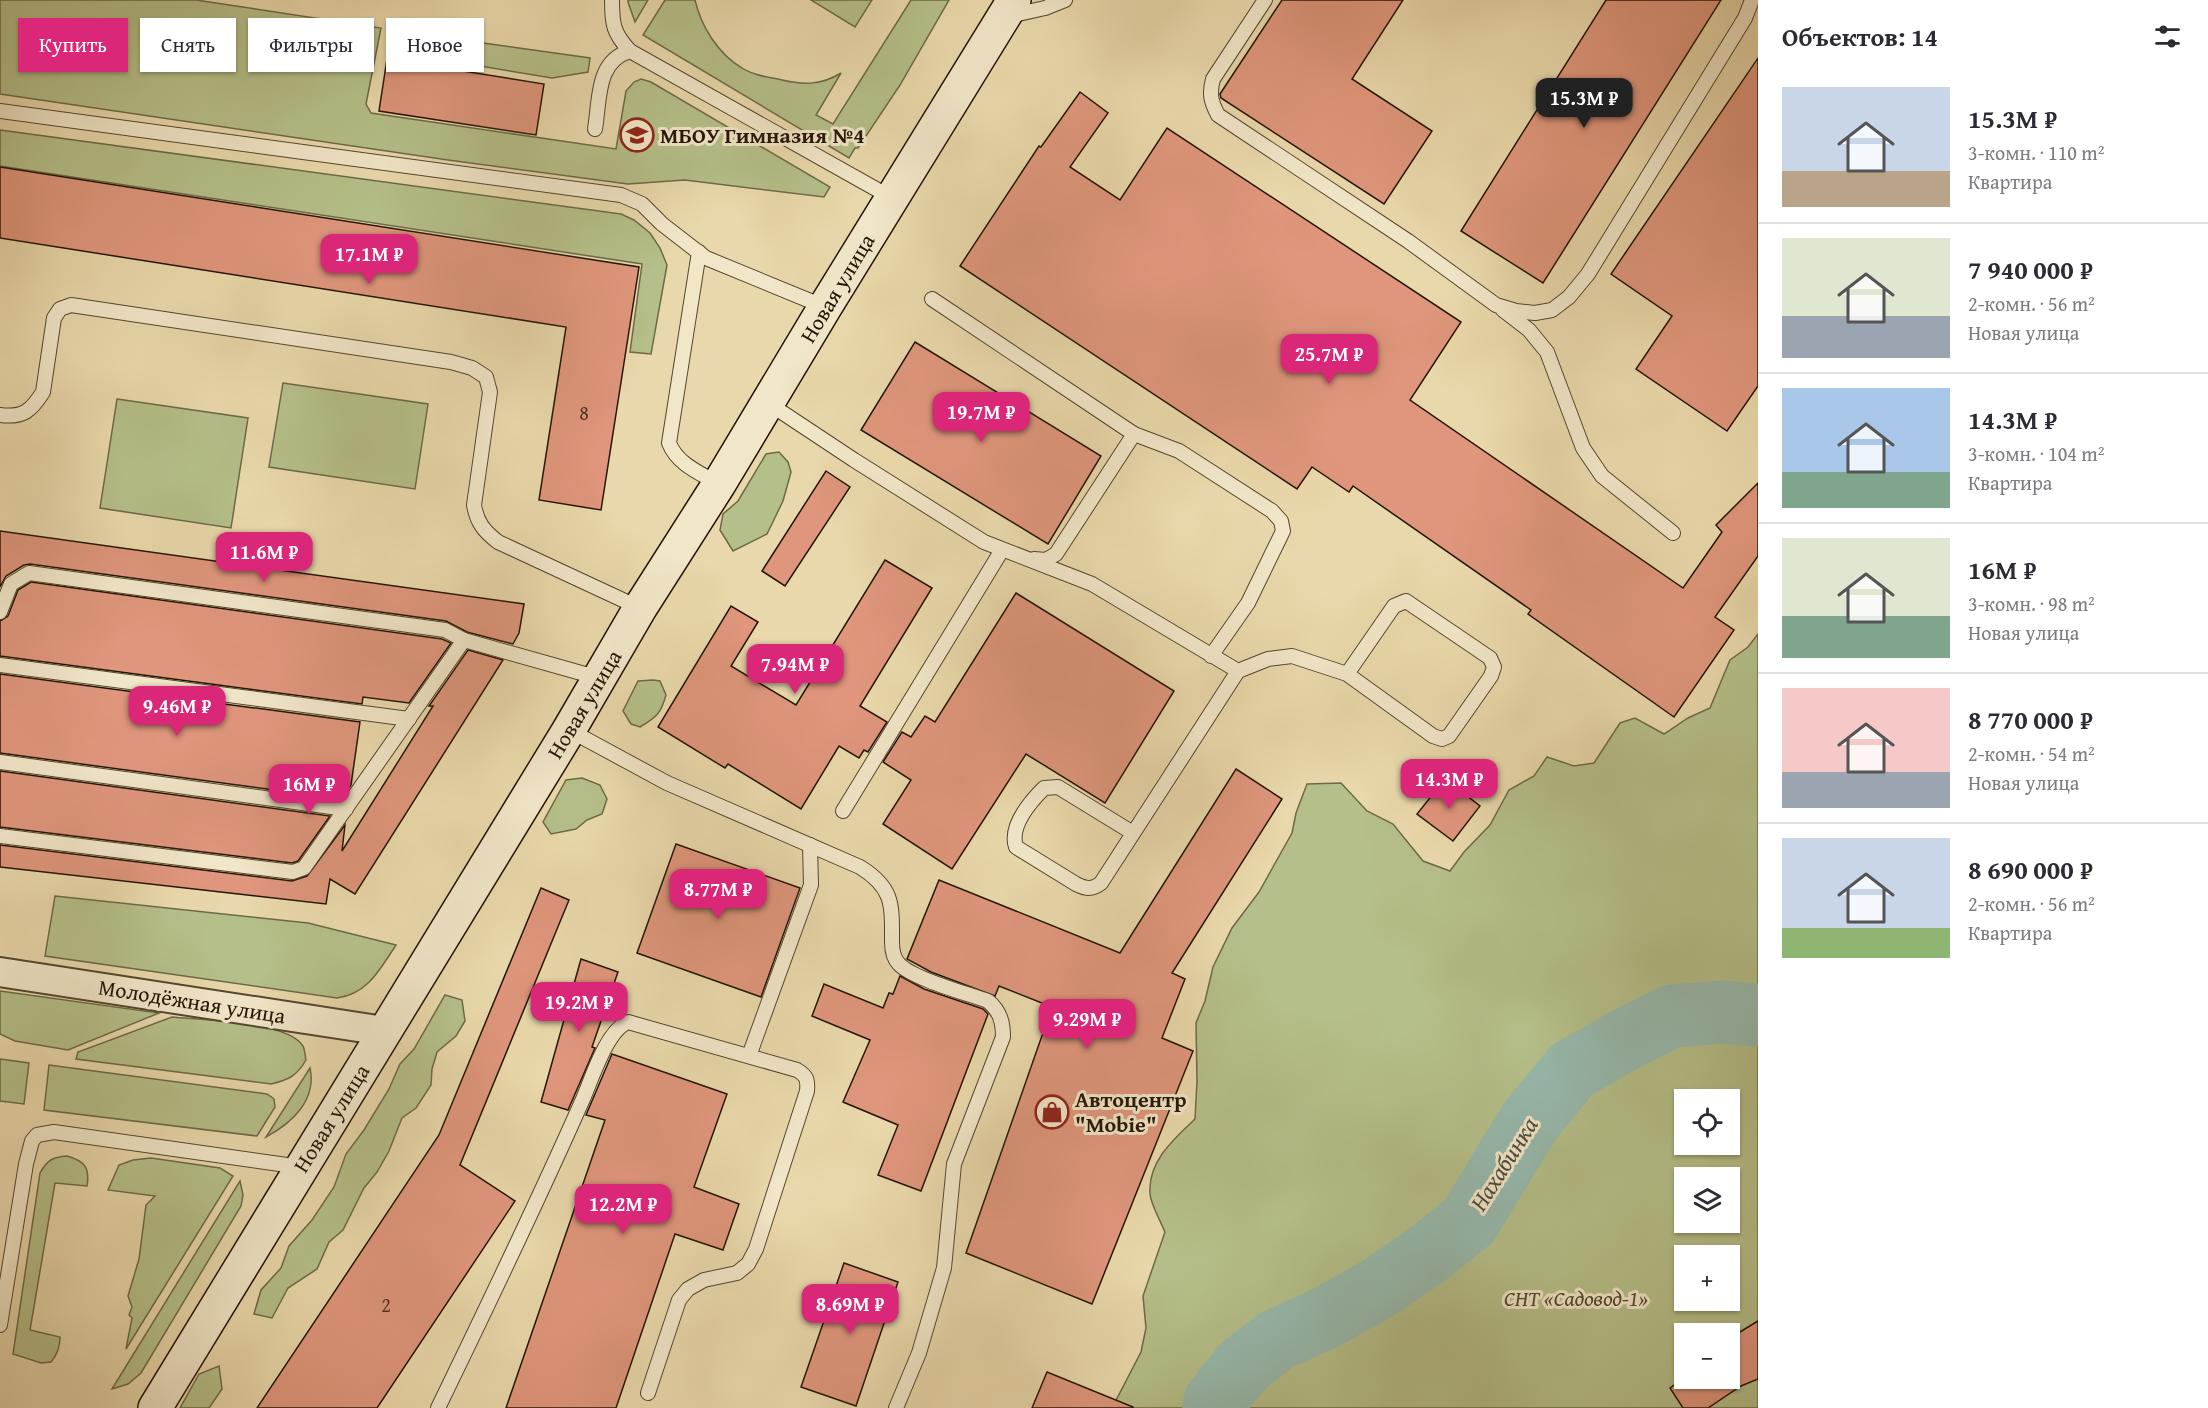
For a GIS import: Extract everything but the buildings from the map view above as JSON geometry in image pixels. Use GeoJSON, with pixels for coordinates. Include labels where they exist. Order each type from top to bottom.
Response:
{"type":"FeatureCollection","features":[{"type":"Feature","properties":{"kind":"street","name":"Новая улица"},"geometry":{"type":"LineString","coordinates":[[155,1408],[569,730],[640,608],[719,484],[891,198],[1009,9]]}},
{"type":"Feature","properties":{"kind":"street","name":"Молодёжная улица"},"geometry":{"type":"LineString","coordinates":[[0,972],[384,1031]]}},
{"type":"Feature","properties":{"kind":"lane"},"geometry":{"type":"LineString","coordinates":[[612,0],[612,23],[618,38],[630,51],[891,198]]}},
{"type":"Feature","properties":{"kind":"lane"},"geometry":{"type":"LineString","coordinates":[[1009,9],[1045,8],[1065,0]]}},
{"type":"Feature","properties":{"kind":"lane"},"geometry":{"type":"LineString","coordinates":[[1265,0],[1213,79],[1210,90],[1211,102],[1218,115],[1408,241],[1529,330],[1547,352],[1580,440],[1602,476],[1673,533]]}},
{"type":"Feature","properties":{"kind":"lane"},"geometry":{"type":"LineString","coordinates":[[1496,305],[1516,311],[1535,313],[1552,310],[1569,297],[1588,274],[1745,18],[1752,0]]}},
{"type":"Feature","properties":{"kind":"lane"},"geometry":{"type":"LineString","coordinates":[[595,129],[603,74],[615,57],[630,51]]}},
{"type":"Feature","properties":{"kind":"lane"},"geometry":{"type":"LineString","coordinates":[[0,111],[621,195],[642,204],[662,224],[699,252],[740,273],[825,307]]}},
{"type":"Feature","properties":{"kind":"lane"},"geometry":{"type":"LineString","coordinates":[[699,252],[669,443],[673,454],[685,464],[719,484]]}},
{"type":"Feature","properties":{"kind":"lane"},"geometry":{"type":"LineString","coordinates":[[932,299],[1134,434],[1179,451],[1272,510],[1281,521],[1283,531],[1248,603],[1211,656]]}},
{"type":"Feature","properties":{"kind":"lane"},"geometry":{"type":"LineString","coordinates":[[0,415],[14,417],[26,412],[43,392],[54,318],[60,309],[71,305],[451,362],[472,368],[486,377],[490,392],[474,506],[476,519],[483,531],[498,542],[640,608]]}},
{"type":"Feature","properties":{"kind":"lane"},"geometry":{"type":"LineString","coordinates":[[768,403],[984,542],[1092,584],[1238,671]]}},
{"type":"Feature","properties":{"kind":"lane"},"geometry":{"type":"LineString","coordinates":[[1026,559],[1046,560],[1056,554],[1134,434]]}},
{"type":"Feature","properties":{"kind":"lane"},"geometry":{"type":"LineString","coordinates":[[843,811],[1002,550]]}},
{"type":"Feature","properties":{"kind":"lane"},"geometry":{"type":"LineString","coordinates":[[0,612],[11,584],[29,573],[445,630],[464,640],[599,678]]}},
{"type":"Feature","properties":{"kind":"lane"},"geometry":{"type":"LineString","coordinates":[[1133,833],[1058,788],[1044,788],[1035,797],[1016,826],[1013,838],[1016,847],[1076,884],[1085,888],[1094,888],[1101,883],[1238,671],[1268,659],[1292,656],[1347,674],[1433,736],[1442,739],[1449,736],[1491,676],[1494,668],[1490,658],[1406,601],[1394,606],[1347,674]]}},
{"type":"Feature","properties":{"kind":"lane"},"geometry":{"type":"LineString","coordinates":[[0,836],[292,872],[304,868],[464,640]]}},
{"type":"Feature","properties":{"kind":"lane"},"geometry":{"type":"LineString","coordinates":[[0,665],[409,719]]}},
{"type":"Feature","properties":{"kind":"lane"},"geometry":{"type":"LineString","coordinates":[[569,730],[667,783],[860,867],[875,877],[884,887],[891,905],[892,951],[897,963],[909,972],[988,1001],[1001,1016],[1003,1037],[954,1164],[944,1268],[919,1353],[896,1408]]}},
{"type":"Feature","properties":{"kind":"lane"},"geometry":{"type":"LineString","coordinates":[[0,762],[346,809]]}},
{"type":"Feature","properties":{"kind":"lane"},"geometry":{"type":"LineString","coordinates":[[749,1056],[811,885],[810,845]]}},
{"type":"Feature","properties":{"kind":"lane"},"geometry":{"type":"LineString","coordinates":[[438,1408],[529,1219],[604,1052],[621,1025],[628,1022],[797,1070],[805,1075],[808,1081],[807,1091],[756,1249],[748,1264],[737,1274],[704,1280],[688,1289],[679,1300],[648,1393]]}},
{"type":"Feature","properties":{"kind":"lane"},"geometry":{"type":"LineString","coordinates":[[0,1325],[26,1164],[32,1141],[37,1135],[54,1132],[301,1167]]}},
{"type":"Feature","properties":{"kind":"green space"},"geometry":{"type":"Polygon","coordinates":[[[0,0],[196,0],[315,18],[248,18],[248,72],[372,72],[366,104],[371,113],[616,149],[626,91],[634,82],[641,79],[651,82],[830,187],[824,197],[685,180],[628,184],[0,94],[0,0]]]}},
{"type":"Feature","properties":{"kind":"green space"},"geometry":{"type":"Polygon","coordinates":[[[628,0],[648,0],[635,22],[628,2],[628,0]]]}},
{"type":"Feature","properties":{"kind":"green space"},"geometry":{"type":"Polygon","coordinates":[[[665,0],[695,0],[706,29],[718,47],[733,62],[751,73],[805,83],[820,82],[841,73],[816,115],[833,124],[911,0],[949,0],[900,85],[849,158],[643,35],[665,0]]]}},
{"type":"Feature","properties":{"kind":"green space"},"geometry":{"type":"Polygon","coordinates":[[[811,0],[872,0],[855,27],[811,0]]]}},
{"type":"Feature","properties":{"kind":"green space"},"geometry":{"type":"Polygon","coordinates":[[[374,27],[381,28],[374,63],[374,27]]]}},
{"type":"Feature","properties":{"kind":"green space"},"geometry":{"type":"Polygon","coordinates":[[[484,43],[590,58],[588,72],[552,78],[484,67],[484,43]]]}},
{"type":"Feature","properties":{"kind":"green space"},"geometry":{"type":"Polygon","coordinates":[[[0,130],[621,214],[634,220],[650,233],[667,265],[651,354],[630,352],[642,264],[0,166],[0,130]]]}},
{"type":"Feature","properties":{"kind":"green space"},"geometry":{"type":"Polygon","coordinates":[[[283,383],[428,404],[415,489],[269,467],[283,383]]]}},
{"type":"Feature","properties":{"kind":"green space"},"geometry":{"type":"Polygon","coordinates":[[[117,399],[248,418],[231,528],[100,508],[117,399]]]}},
{"type":"Feature","properties":{"kind":"green space"},"geometry":{"type":"Polygon","coordinates":[[[779,452],[788,462],[791,472],[783,501],[767,534],[733,551],[720,530],[723,514],[738,501],[766,454],[779,452]]]}},
{"type":"Feature","properties":{"kind":"green space","name":"СНТ «Садовод-1»"},"geometry":{"type":"Polygon","coordinates":[[[1758,634],[1758,1408],[1112,1408],[1141,1352],[1146,1328],[1143,1296],[1165,1232],[1150,1197],[1150,1181],[1164,1152],[1195,1119],[1196,1023],[1205,1001],[1213,967],[1232,928],[1259,892],[1292,833],[1296,813],[1307,784],[1341,783],[1367,811],[1393,824],[1423,861],[1450,871],[1464,852],[1490,825],[1509,790],[1534,776],[1547,757],[1574,766],[1594,763],[1620,723],[1635,718],[1664,734],[1688,718],[1710,708],[1730,660],[1748,647],[1758,634]]]}},
{"type":"Feature","properties":{"kind":"green space"},"geometry":{"type":"Polygon","coordinates":[[[638,681],[660,681],[666,695],[660,710],[640,727],[631,724],[623,711],[638,681]]]}},
{"type":"Feature","properties":{"kind":"green space"},"geometry":{"type":"Polygon","coordinates":[[[582,778],[600,785],[607,799],[602,814],[587,820],[576,829],[551,834],[543,822],[566,780],[582,778]]]}},
{"type":"Feature","properties":{"kind":"green space"},"geometry":{"type":"Polygon","coordinates":[[[55,896],[308,923],[396,945],[365,986],[348,996],[337,998],[45,956],[55,896]]]}},
{"type":"Feature","properties":{"kind":"green space"},"geometry":{"type":"Polygon","coordinates":[[[0,991],[159,1013],[68,1050],[15,1041],[0,1034],[0,991]]]}},
{"type":"Feature","properties":{"kind":"green space"},"geometry":{"type":"Polygon","coordinates":[[[445,995],[462,1000],[465,1021],[456,1036],[437,1052],[432,1069],[431,1085],[416,1108],[402,1118],[389,1151],[377,1172],[364,1188],[343,1230],[329,1242],[317,1269],[288,1288],[272,1318],[254,1314],[261,1290],[281,1268],[289,1246],[312,1220],[334,1187],[346,1154],[364,1130],[389,1089],[400,1064],[414,1049],[445,995]]]}},
{"type":"Feature","properties":{"kind":"green space"},"geometry":{"type":"Polygon","coordinates":[[[172,1017],[243,1023],[280,1031],[303,1046],[306,1060],[292,1076],[271,1084],[76,1059],[78,1052],[172,1017]]]}},
{"type":"Feature","properties":{"kind":"green space"},"geometry":{"type":"Polygon","coordinates":[[[0,1059],[29,1063],[24,1104],[0,1101],[0,1059]]]}},
{"type":"Feature","properties":{"kind":"green space"},"geometry":{"type":"Polygon","coordinates":[[[49,1065],[267,1094],[274,1099],[275,1107],[257,1136],[44,1110],[49,1065]]]}},
{"type":"Feature","properties":{"kind":"green space"},"geometry":{"type":"Polygon","coordinates":[[[310,1068],[310,1090],[306,1100],[285,1125],[266,1137],[310,1068]]]}},
{"type":"Feature","properties":{"kind":"green space"},"geometry":{"type":"Polygon","coordinates":[[[67,1156],[78,1160],[85,1166],[88,1174],[87,1186],[55,1183],[30,1330],[60,1337],[60,1341],[57,1353],[51,1362],[41,1363],[13,1354],[40,1173],[51,1160],[67,1156]]]}},
{"type":"Feature","properties":{"kind":"green space"},"geometry":{"type":"Polygon","coordinates":[[[151,1158],[220,1168],[233,1176],[126,1349],[132,1318],[129,1315],[132,1307],[128,1296],[139,1259],[146,1205],[155,1196],[108,1190],[119,1165],[133,1160],[151,1158]]]}},
{"type":"Feature","properties":{"kind":"green space"},"geometry":{"type":"Polygon","coordinates":[[[240,1181],[243,1195],[241,1206],[141,1373],[128,1384],[112,1389],[240,1181]]]}},
{"type":"Feature","properties":{"kind":"green space"},"geometry":{"type":"Polygon","coordinates":[[[219,1366],[222,1389],[209,1408],[180,1408],[199,1374],[219,1366]]]}},
{"type":"Feature","properties":{"kind":"waterway","name":"Нахабинка"},"geometry":{"type":"LineString","coordinates":[[1214,1408],[1215,1401],[1243,1366],[1275,1341],[1325,1318],[1377,1289],[1428,1254],[1469,1221],[1530,1121],[1572,1070],[1672,1016],[1722,1012],[1758,1015]]}},
{"type":"Feature","properties":{"kind":"place","name":"МБОУ Гимназия №4"},"geometry":{"type":"Point","coordinates":[637,135]}},
{"type":"Feature","properties":{"kind":"place","name":"Автоцентр \"Mobie\""},"geometry":{"type":"Point","coordinates":[1052,1112]}}]}
